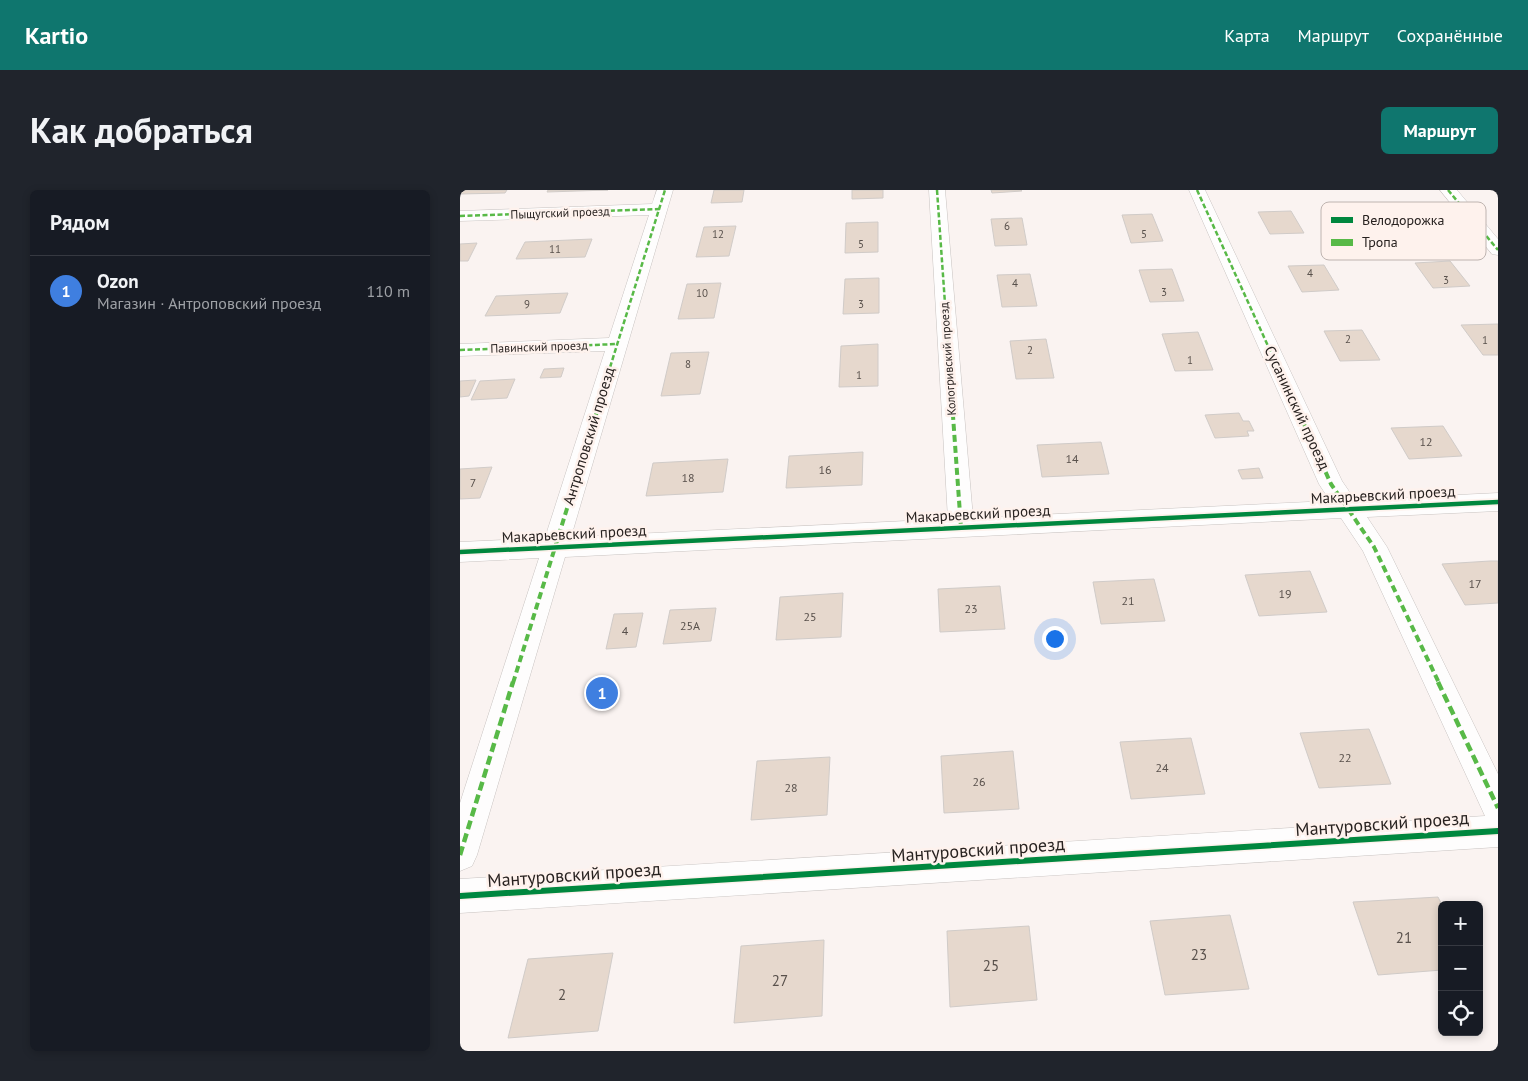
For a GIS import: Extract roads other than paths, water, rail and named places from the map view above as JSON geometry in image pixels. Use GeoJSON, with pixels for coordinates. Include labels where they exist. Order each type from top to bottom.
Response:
{"type":"FeatureCollection","features":[{"type":"Feature","properties":{"kind":"street","name":"Кологривский проезд"},"geometry":{"type":"LineString","coordinates":[[937,190],[961,528]]}},
{"type":"Feature","properties":{"kind":"street","name":"Сусанинский проезд"},"geometry":{"type":"LineString","coordinates":[[1197,190],[1331,484],[1374,547],[1498,808]]}},
{"type":"Feature","properties":{"kind":"street"},"geometry":{"type":"LineString","coordinates":[[1448,190],[1458,202]]}},
{"type":"Feature","properties":{"kind":"street","name":"Пыщугский проезд"},"geometry":{"type":"LineString","coordinates":[[460,216],[662,200]]}},
{"type":"Feature","properties":{"kind":"street","name":"Антроповский проезд"},"geometry":{"type":"LineString","coordinates":[[460,854],[662,200]]}},
{"type":"Feature","properties":{"kind":"street"},"geometry":{"type":"LineString","coordinates":[[1486,236],[1498,250]]}},
{"type":"Feature","properties":{"kind":"street","name":"Павинский проезд"},"geometry":{"type":"LineString","coordinates":[[460,350],[618,344]]}},
{"type":"Feature","properties":{"kind":"street","name":"Макарьевский проезд"},"geometry":{"type":"LineString","coordinates":[[460,552],[1498,502]]}},
{"type":"Feature","properties":{"kind":"street","name":"Мантуровский проезд"},"geometry":{"type":"LineString","coordinates":[[460,896],[1498,831]]}},
{"type":"Feature","properties":{"kind":"place","name":"Ozon"},"geometry":{"type":"Point","coordinates":[602,693]}}]}
